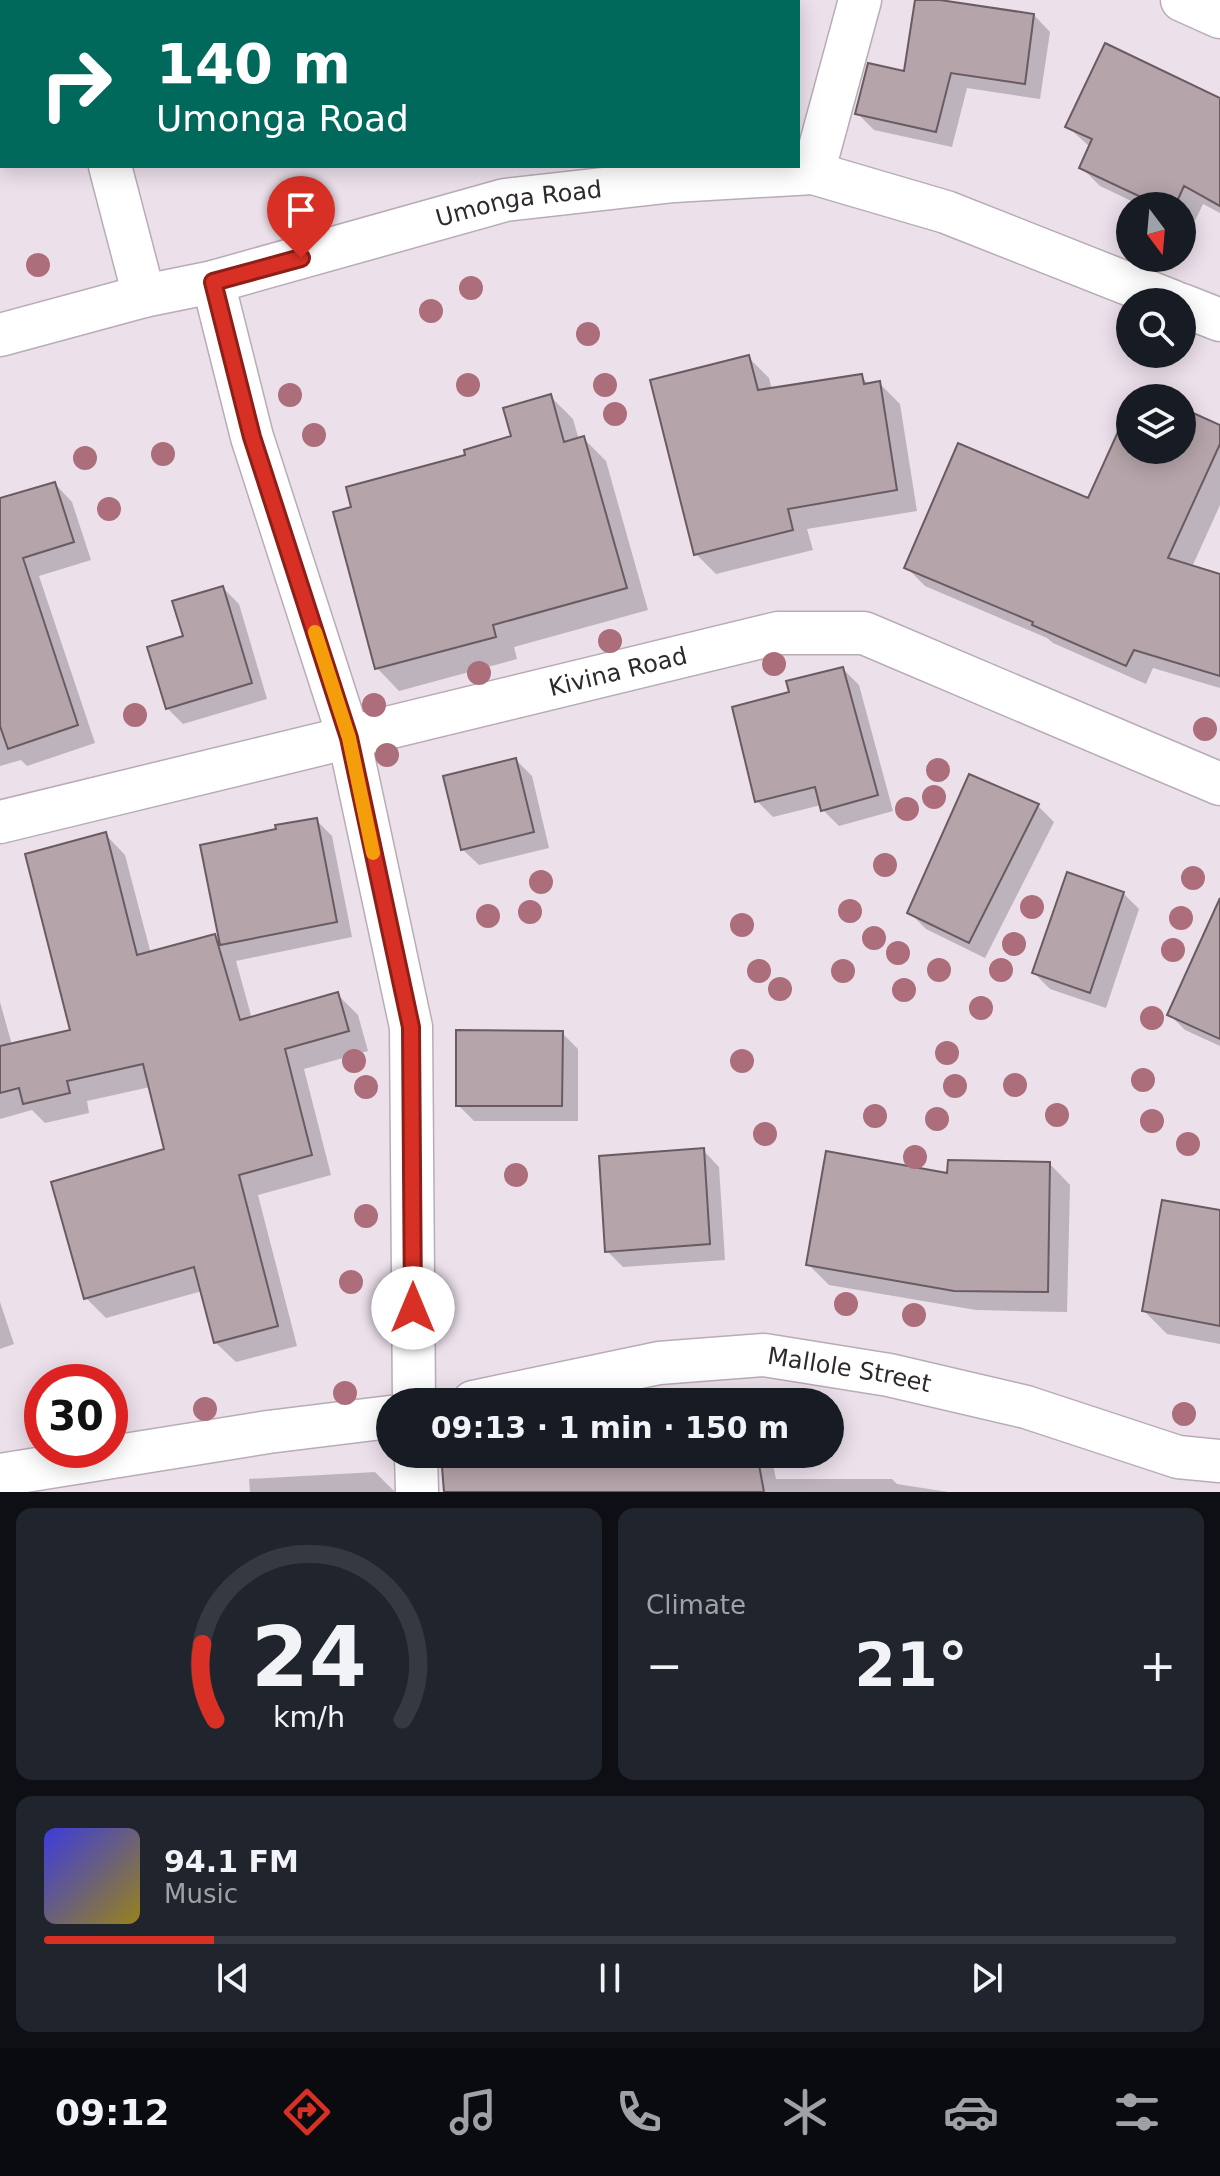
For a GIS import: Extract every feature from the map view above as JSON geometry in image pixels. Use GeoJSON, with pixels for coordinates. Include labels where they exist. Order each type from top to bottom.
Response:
{"type":"FeatureCollection","features":[{"type":"Feature","properties":{"kind":"street"},"geometry":{"type":"LineString","coordinates":[[813,173],[860,0]]}},
{"type":"Feature","properties":{"kind":"street"},"geometry":{"type":"LineString","coordinates":[[1182,0],[1220,17]]}},
{"type":"Feature","properties":{"kind":"street"},"geometry":{"type":"LineString","coordinates":[[111,168],[144,296]]}},
{"type":"Feature","properties":{"kind":"street","name":"Umonga Road"},"geometry":{"type":"LineString","coordinates":[[0,335],[144,296],[213,282],[505,200],[674,181],[813,173],[946,212],[1139,288]]}},
{"type":"Feature","properties":{"kind":"street"},"geometry":{"type":"LineString","coordinates":[[213,282],[252,437],[349,738],[411,1027],[414,1388]]}},
{"type":"Feature","properties":{"kind":"street"},"geometry":{"type":"LineString","coordinates":[[1196,311],[1220,320]]}},
{"type":"Feature","properties":{"kind":"street","name":"Kivina Road"},"geometry":{"type":"LineString","coordinates":[[0,822],[778,633],[864,633],[1220,784]]}},
{"type":"Feature","properties":{"kind":"street","name":"Mallole Street"},"geometry":{"type":"LineString","coordinates":[[540,1388],[659,1363],[764,1355],[889,1375],[1011,1403],[1178,1457],[1220,1461]]}},
{"type":"Feature","properties":{"kind":"street"},"geometry":{"type":"LineString","coordinates":[[0,1475],[268,1432],[376,1419]]}},
{"type":"Feature","properties":{"kind":"street"},"geometry":{"type":"LineString","coordinates":[[416,1468],[417,1492]]}},
{"type":"Feature","properties":{"kind":"building"},"geometry":{"type":"Polygon","coordinates":[[[915,0],[940,0],[1034,14],[1025,84],[951,73],[936,132],[855,114],[868,63],[904,71],[915,0]]]}},
{"type":"Feature","properties":{"kind":"building"},"geometry":{"type":"Polygon","coordinates":[[[1105,43],[1220,98],[1220,206],[1184,186],[1181,192],[1130,192],[1079,168],[1092,139],[1065,127],[1105,43]]]}},
{"type":"Feature","properties":{"kind":"building"},"geometry":{"type":"Polygon","coordinates":[[[749,355],[758,390],[862,374],[864,384],[880,381],[897,490],[788,509],[793,530],[694,555],[650,380],[749,355]]]}},
{"type":"Feature","properties":{"kind":"building"},"geometry":{"type":"Polygon","coordinates":[[[551,394],[564,442],[584,436],[627,588],[493,625],[496,637],[375,669],[333,512],[351,507],[346,487],[465,455],[464,450],[511,436],[503,408],[551,394]]]}},
{"type":"Feature","properties":{"kind":"building"},"geometry":{"type":"Polygon","coordinates":[[[1196,414],[1220,425],[1220,444],[1168,558],[1220,574],[1220,676],[1134,650],[1126,666],[1032,625],[1033,622],[904,568],[958,443],[1088,498],[1116,436],[1116,464],[1196,464],[1196,414]]]}},
{"type":"Feature","properties":{"kind":"building"},"geometry":{"type":"Polygon","coordinates":[[[55,482],[74,542],[23,558],[78,725],[8,749],[0,726],[0,498],[55,482]]]}},
{"type":"Feature","properties":{"kind":"building"},"geometry":{"type":"Polygon","coordinates":[[[223,586],[252,683],[166,709],[147,647],[183,636],[172,601],[223,586]]]}},
{"type":"Feature","properties":{"kind":"building"},"geometry":{"type":"Polygon","coordinates":[[[843,667],[878,795],[821,811],[815,787],[755,802],[732,707],[789,692],[786,681],[843,667]]]}},
{"type":"Feature","properties":{"kind":"building"},"geometry":{"type":"Polygon","coordinates":[[[516,758],[534,832],[461,850],[443,776],[516,758]]]}},
{"type":"Feature","properties":{"kind":"building"},"geometry":{"type":"Polygon","coordinates":[[[969,774],[1039,804],[969,943],[907,913],[969,774]]]}},
{"type":"Feature","properties":{"kind":"building"},"geometry":{"type":"Polygon","coordinates":[[[317,818],[337,922],[220,945],[200,845],[276,829],[275,825],[317,818]]]}},
{"type":"Feature","properties":{"kind":"building"},"geometry":{"type":"Polygon","coordinates":[[[106,832],[137,955],[215,934],[240,1020],[338,992],[349,1031],[285,1049],[312,1155],[239,1175],[278,1326],[214,1343],[194,1267],[84,1299],[51,1182],[164,1149],[143,1064],[67,1081],[70,1093],[23,1104],[19,1088],[0,1093],[0,1046],[70,1030],[25,854],[106,832]]]}},
{"type":"Feature","properties":{"kind":"building"},"geometry":{"type":"Polygon","coordinates":[[[1067,872],[1124,892],[1090,993],[1032,973],[1067,872]]]}},
{"type":"Feature","properties":{"kind":"building"},"geometry":{"type":"Polygon","coordinates":[[[1220,898],[1220,1039],[1167,1015],[1220,898]]]}},
{"type":"Feature","properties":{"kind":"building"},"geometry":{"type":"Polygon","coordinates":[[[456,1030],[563,1031],[562,1106],[456,1106],[456,1030]]]}},
{"type":"Feature","properties":{"kind":"building"},"geometry":{"type":"Polygon","coordinates":[[[704,1148],[710,1244],[605,1252],[599,1156],[704,1148]]]}},
{"type":"Feature","properties":{"kind":"building"},"geometry":{"type":"Polygon","coordinates":[[[826,1151],[947,1173],[948,1160],[1050,1162],[1048,1292],[954,1291],[806,1265],[826,1151]]]}},
{"type":"Feature","properties":{"kind":"building"},"geometry":{"type":"Polygon","coordinates":[[[1162,1200],[1220,1210],[1220,1326],[1142,1311],[1162,1200]]]}},
{"type":"Feature","properties":{"kind":"building"},"geometry":{"type":"Polygon","coordinates":[[[442,1468],[760,1468],[764,1492],[444,1492],[442,1468]]]}},
{"type":"Feature","properties":{"kind":"slow traffic"},"geometry":{"type":"LineString","coordinates":[[315,632],[349,738],[373,853]]}},
{"type":"Feature","properties":{"kind":"route"},"geometry":{"type":"LineString","coordinates":[[301,258],[213,282],[252,437],[349,738],[411,1027],[413,1308]]}}]}
